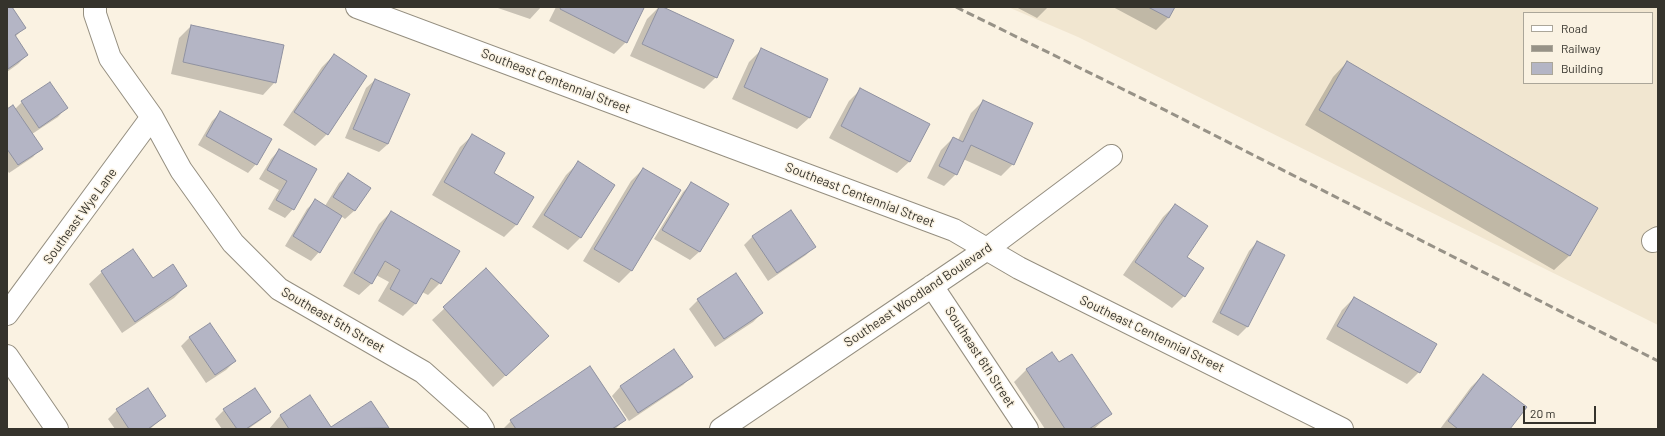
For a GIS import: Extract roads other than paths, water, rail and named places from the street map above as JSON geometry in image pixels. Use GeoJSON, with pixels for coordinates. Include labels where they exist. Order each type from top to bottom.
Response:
{"type":"FeatureCollection","features":[{"type":"Feature","properties":{"kind":"street","name":"Southeast 5th Street"},"geometry":{"type":"LineString","coordinates":[[95,7],[95,14],[110,58],[152,117],[181,170],[233,243],[279,289],[423,372],[478,421],[483,429]]}},
{"type":"Feature","properties":{"kind":"street","name":"Southeast Centennial Street"},"geometry":{"type":"LineString","coordinates":[[357,7],[954,230],[1019,268],[1342,429]]}},
{"type":"Feature","properties":{"kind":"street","name":"Southeast Wye Lane"},"geometry":{"type":"LineString","coordinates":[[7,314],[152,117]]}},
{"type":"Feature","properties":{"kind":"street","name":"Southeast Woodland Boulevard"},"geometry":{"type":"LineString","coordinates":[[721,429],[987,248],[1111,156]]}},
{"type":"Feature","properties":{"kind":"street","name":"Southeast 6th Street"},"geometry":{"type":"LineString","coordinates":[[932,286],[1027,429]]}},
{"type":"Feature","properties":{"kind":"street"},"geometry":{"type":"LineString","coordinates":[[7,356],[57,429]]}},
{"type":"Feature","properties":{"kind":"railway"},"geometry":{"type":"LineString","coordinates":[[956,7],[1155,105],[1658,361]]}}]}
